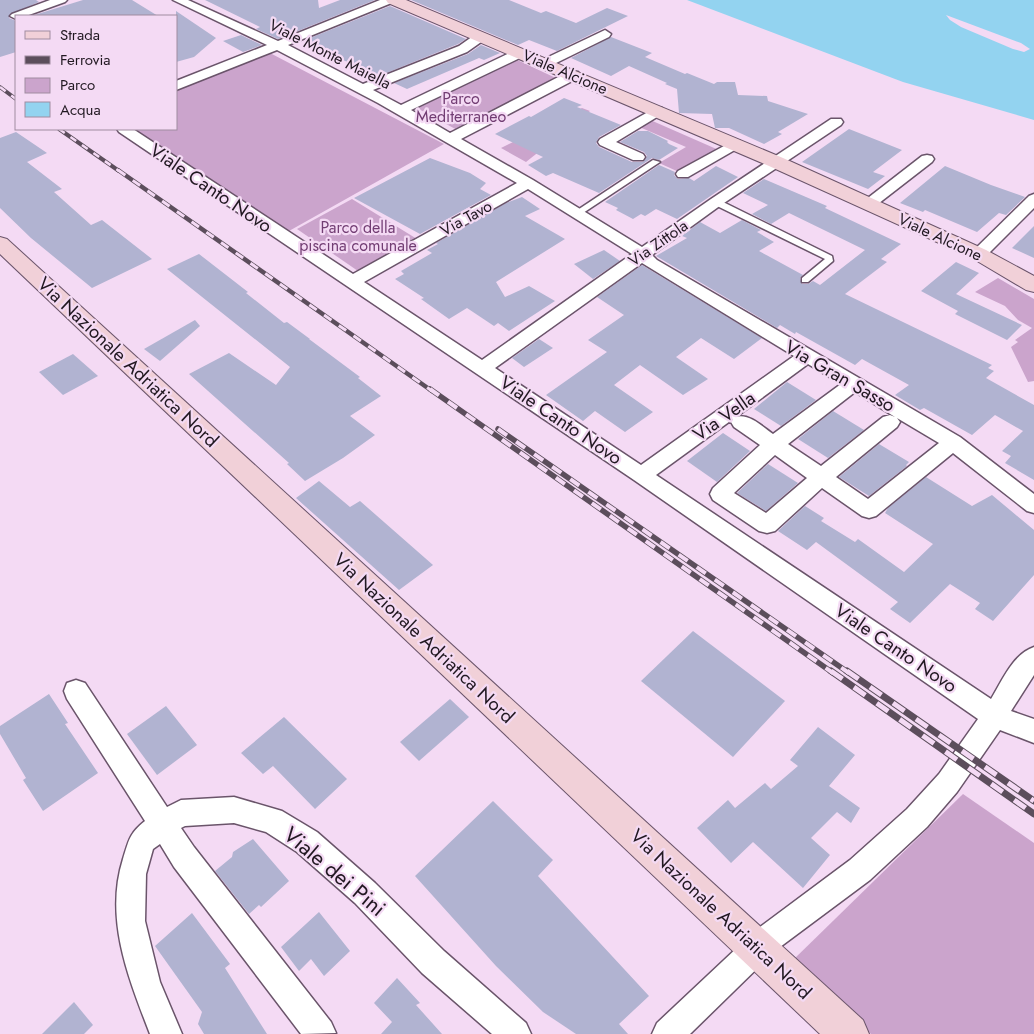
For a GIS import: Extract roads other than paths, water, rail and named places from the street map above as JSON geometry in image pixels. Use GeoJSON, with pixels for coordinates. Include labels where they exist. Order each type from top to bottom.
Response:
{"type":"FeatureCollection","features":[{"type":"Feature","properties":{"kind":"main road","name":"Viale Alcione"},"geometry":{"type":"LineString","coordinates":[[392,0],[546,63],[776,162],[979,254],[1034,285]]}},
{"type":"Feature","properties":{"kind":"main road","name":"Via Nazionale Adriatica Nord"},"geometry":{"type":"LineString","coordinates":[[0,242],[849,1034]]}},
{"type":"Feature","properties":{"kind":"street","name":"Viale Monte Maiella"},"geometry":{"type":"LineString","coordinates":[[179,0],[276,45],[402,110],[528,183],[642,254]]}},
{"type":"Feature","properties":{"kind":"street"},"geometry":{"type":"LineString","coordinates":[[178,85],[392,0]]}},
{"type":"Feature","properties":{"kind":"street"},"geometry":{"type":"LineString","coordinates":[[17,15],[53,1]]}},
{"type":"Feature","properties":{"kind":"street"},"geometry":{"type":"LineString","coordinates":[[546,63],[605,34]]}},
{"type":"Feature","properties":{"kind":"street"},"geometry":{"type":"LineString","coordinates":[[363,89],[463,49],[480,37]]}},
{"type":"Feature","properties":{"kind":"street"},"geometry":{"type":"LineString","coordinates":[[402,110],[520,53]]}},
{"type":"Feature","properties":{"kind":"street"},"geometry":{"type":"LineString","coordinates":[[451,138],[573,75]]}},
{"type":"Feature","properties":{"kind":"street"},"geometry":{"type":"LineString","coordinates":[[638,157],[605,142],[657,111]]}},
{"type":"Feature","properties":{"kind":"street","name":"Via Zittola"},"geometry":{"type":"LineString","coordinates":[[483,368],[716,202],[836,122]]}},
{"type":"Feature","properties":{"kind":"street","name":"Viale Canto Novo"},"geometry":{"type":"LineString","coordinates":[[125,130],[641,474],[995,716],[1034,731]]}},
{"type":"Feature","properties":{"kind":"street"},"geometry":{"type":"LineString","coordinates":[[683,174],[735,144]]}},
{"type":"Feature","properties":{"kind":"street"},"geometry":{"type":"LineString","coordinates":[[869,204],[927,159]]}},
{"type":"Feature","properties":{"kind":"street","name":"Via Tavo"},"geometry":{"type":"LineString","coordinates":[[351,282],[528,183]]}},
{"type":"Feature","properties":{"kind":"street"},"geometry":{"type":"LineString","coordinates":[[979,254],[1034,199]]}},
{"type":"Feature","properties":{"kind":"street","name":"Via Gran Sasso"},"geometry":{"type":"LineString","coordinates":[[642,254],[651,263],[953,442],[1034,505]]}},
{"type":"Feature","properties":{"kind":"street","name":"Via Vella"},"geometry":{"type":"LineString","coordinates":[[641,474],[807,356]]}},
{"type":"Feature","properties":{"kind":"street"},"geometry":{"type":"LineString","coordinates":[[854,384],[774,444],[720,494],[767,525],[820,478],[890,422]]}},
{"type":"Feature","properties":{"kind":"street"},"geometry":{"type":"LineString","coordinates":[[741,422],[869,510],[953,442]]}},
{"type":"Feature","properties":{"kind":"street"},"geometry":{"type":"LineString","coordinates":[[668,1034],[766,940],[860,870],[917,818],[948,784],[995,716],[1017,678],[1034,656]]}},
{"type":"Feature","properties":{"kind":"street"},"geometry":{"type":"LineString","coordinates":[[76,691],[184,857],[320,1033]]}},
{"type":"Feature","properties":{"kind":"street","name":"Viale dei Pini"},"geometry":{"type":"LineString","coordinates":[[166,1034],[145,983],[131,921],[132,874],[142,841],[163,824],[181,813],[234,810],[272,820],[307,842],[365,893],[433,962],[515,1034]]}},
{"type":"Feature","properties":{"kind":"lane"},"geometry":{"type":"LineString","coordinates":[[577,213],[656,162]]}},
{"type":"Feature","properties":{"kind":"lane"},"geometry":{"type":"LineString","coordinates":[[716,202],[829,258],[830,261],[805,280]]}},
{"type":"Feature","properties":{"kind":"water"},"geometry":{"type":"Polygon","coordinates":[[[687,0],[1034,0],[1034,120],[903,82],[687,0]]]}},
{"type":"Feature","properties":{"kind":"railway"},"geometry":{"type":"LineString","coordinates":[[0,87],[15,98]]}},
{"type":"Feature","properties":{"kind":"railway"},"geometry":{"type":"LineString","coordinates":[[60,130],[119,171]]}},
{"type":"Feature","properties":{"kind":"railway"},"geometry":{"type":"LineString","coordinates":[[118,170],[432,391]]}},
{"type":"Feature","properties":{"kind":"railway"},"geometry":{"type":"LineString","coordinates":[[430,389],[833,673]]}},
{"type":"Feature","properties":{"kind":"railway"},"geometry":{"type":"LineString","coordinates":[[498,429],[849,673]]}},
{"type":"Feature","properties":{"kind":"railway"},"geometry":{"type":"LineString","coordinates":[[831,671],[1034,814]]}},
{"type":"Feature","properties":{"kind":"railway"},"geometry":{"type":"LineString","coordinates":[[847,671],[1034,801]]}},
{"type":"Feature","properties":{"kind":"park label","name":"Parco Mediterraneo"},"geometry":{"type":"Point","coordinates":[461,107]}},
{"type":"Feature","properties":{"kind":"park label","name":"Parco della piscina comunale"},"geometry":{"type":"Point","coordinates":[358,236]}}]}
